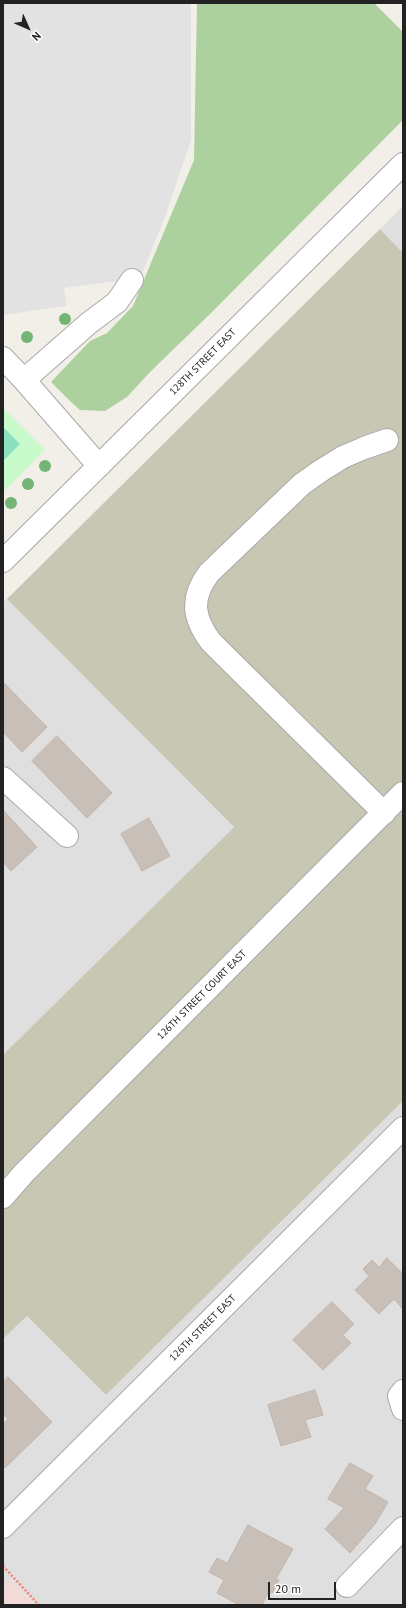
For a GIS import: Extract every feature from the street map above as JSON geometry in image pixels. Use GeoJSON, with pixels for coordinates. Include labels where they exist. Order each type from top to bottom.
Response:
{"type":"FeatureCollection","features":[{"type":"Feature","properties":{"kind":"street","name":"128TH STREET EAST"},"geometry":{"type":"LineString","coordinates":[[3,561],[403,164]]}},
{"type":"Feature","properties":{"kind":"street"},"geometry":{"type":"LineString","coordinates":[[24,380],[89,323],[117,302],[132,280]]}},
{"type":"Feature","properties":{"kind":"street"},"geometry":{"type":"LineString","coordinates":[[3,358],[99,466]]}},
{"type":"Feature","properties":{"kind":"street"},"geometry":{"type":"LineString","coordinates":[[384,813],[211,642],[200,624],[196,608],[198,590],[209,573],[302,484],[343,457],[387,440]]}},
{"type":"Feature","properties":{"kind":"street"},"geometry":{"type":"LineString","coordinates":[[3,778],[67,836]]}},
{"type":"Feature","properties":{"kind":"street","name":"126TH STREET COURT EAST"},"geometry":{"type":"LineString","coordinates":[[3,1197],[24,1173],[403,793]]}},
{"type":"Feature","properties":{"kind":"street","name":"126TH STREET EAST"},"geometry":{"type":"LineString","coordinates":[[3,1527],[403,1128]]}},
{"type":"Feature","properties":{"kind":"street"},"geometry":{"type":"LineString","coordinates":[[346,1586],[403,1528]]}},
{"type":"Feature","properties":{"kind":"path"},"geometry":{"type":"LineString","coordinates":[[3,1566],[39,1605]]}},
{"type":"Feature","properties":{"kind":"shaded area"},"geometry":{"type":"Polygon","coordinates":[[[3,3],[191,3],[191,140],[165,217],[140,278],[64,288],[67,306],[3,315],[3,3]]]}},
{"type":"Feature","properties":{"kind":"shaded area"},"geometry":{"type":"Polygon","coordinates":[[[403,206],[403,253],[380,229],[403,206]]]}},
{"type":"Feature","properties":{"kind":"shaded area"},"geometry":{"type":"Polygon","coordinates":[[[380,229],[403,253],[403,1101],[106,1395],[27,1316],[3,1339],[3,1054],[234,827],[7,599],[380,229]]]}},
{"type":"Feature","properties":{"kind":"shaded area"},"geometry":{"type":"Polygon","coordinates":[[[7,599],[234,827],[4,1055],[3,603],[7,599]]]}},
{"type":"Feature","properties":{"kind":"shaded area"},"geometry":{"type":"Polygon","coordinates":[[[403,1101],[403,1605],[35,1605],[10,1579],[3,1586],[3,1339],[27,1316],[106,1395],[403,1101]]]}},
{"type":"Feature","properties":{"kind":"shaded area"},"geometry":{"type":"Polygon","coordinates":[[[10,1579],[35,1605],[3,1605],[3,1586],[10,1579]]]}},
{"type":"Feature","properties":{"kind":"green space"},"geometry":{"type":"Polygon","coordinates":[[[197,3],[374,3],[403,32],[403,120],[210,314],[152,370],[127,397],[105,411],[80,410],[51,382],[90,341],[107,333],[133,306],[194,160],[197,3]]]}},
{"type":"Feature","properties":{"kind":"green space"},"geometry":{"type":"Polygon","coordinates":[[[3,408],[45,450],[3,492],[3,408]]]}},
{"type":"Feature","properties":{"kind":"green space"},"geometry":{"type":"Polygon","coordinates":[[[3,427],[20,444],[3,461],[3,427]]]}},
{"type":"Feature","properties":{"kind":"building"},"geometry":{"type":"Polygon","coordinates":[[[3,682],[47,727],[22,752],[3,732],[3,682]]]}},
{"type":"Feature","properties":{"kind":"building"},"geometry":{"type":"Polygon","coordinates":[[[57,736],[112,793],[87,818],[32,761],[57,736]]]}},
{"type":"Feature","properties":{"kind":"building"},"geometry":{"type":"Polygon","coordinates":[[[3,810],[37,847],[11,871],[3,862],[3,810]]]}},
{"type":"Feature","properties":{"kind":"building"},"geometry":{"type":"Polygon","coordinates":[[[149,818],[170,856],[142,871],[121,834],[149,818]]]}},
{"type":"Feature","properties":{"kind":"building"},"geometry":{"type":"Polygon","coordinates":[[[387,1258],[403,1274],[403,1309],[394,1299],[379,1314],[355,1290],[369,1276],[363,1269],[372,1260],[379,1267],[387,1258]]]}},
{"type":"Feature","properties":{"kind":"building"},"geometry":{"type":"Polygon","coordinates":[[[332,1302],[354,1324],[343,1335],[351,1343],[323,1370],[293,1340],[332,1302]]]}},
{"type":"Feature","properties":{"kind":"building"},"geometry":{"type":"Polygon","coordinates":[[[8,1377],[52,1422],[5,1468],[3,1466],[3,1424],[8,1419],[3,1414],[3,1382],[8,1377]]]}},
{"type":"Feature","properties":{"kind":"building"},"geometry":{"type":"Polygon","coordinates":[[[315,1390],[323,1415],[305,1420],[311,1437],[281,1446],[268,1405],[315,1390]]]}},
{"type":"Feature","properties":{"kind":"building"},"geometry":{"type":"Polygon","coordinates":[[[350,1463],[373,1476],[365,1489],[388,1502],[375,1524],[350,1553],[325,1529],[344,1508],[328,1499],[350,1463]]]}},
{"type":"Feature","properties":{"kind":"building"},"geometry":{"type":"Polygon","coordinates":[[[248,1525],[293,1549],[276,1579],[279,1580],[272,1593],[269,1591],[262,1605],[239,1605],[217,1593],[224,1580],[209,1572],[217,1558],[227,1563],[248,1525]]]}}]}
